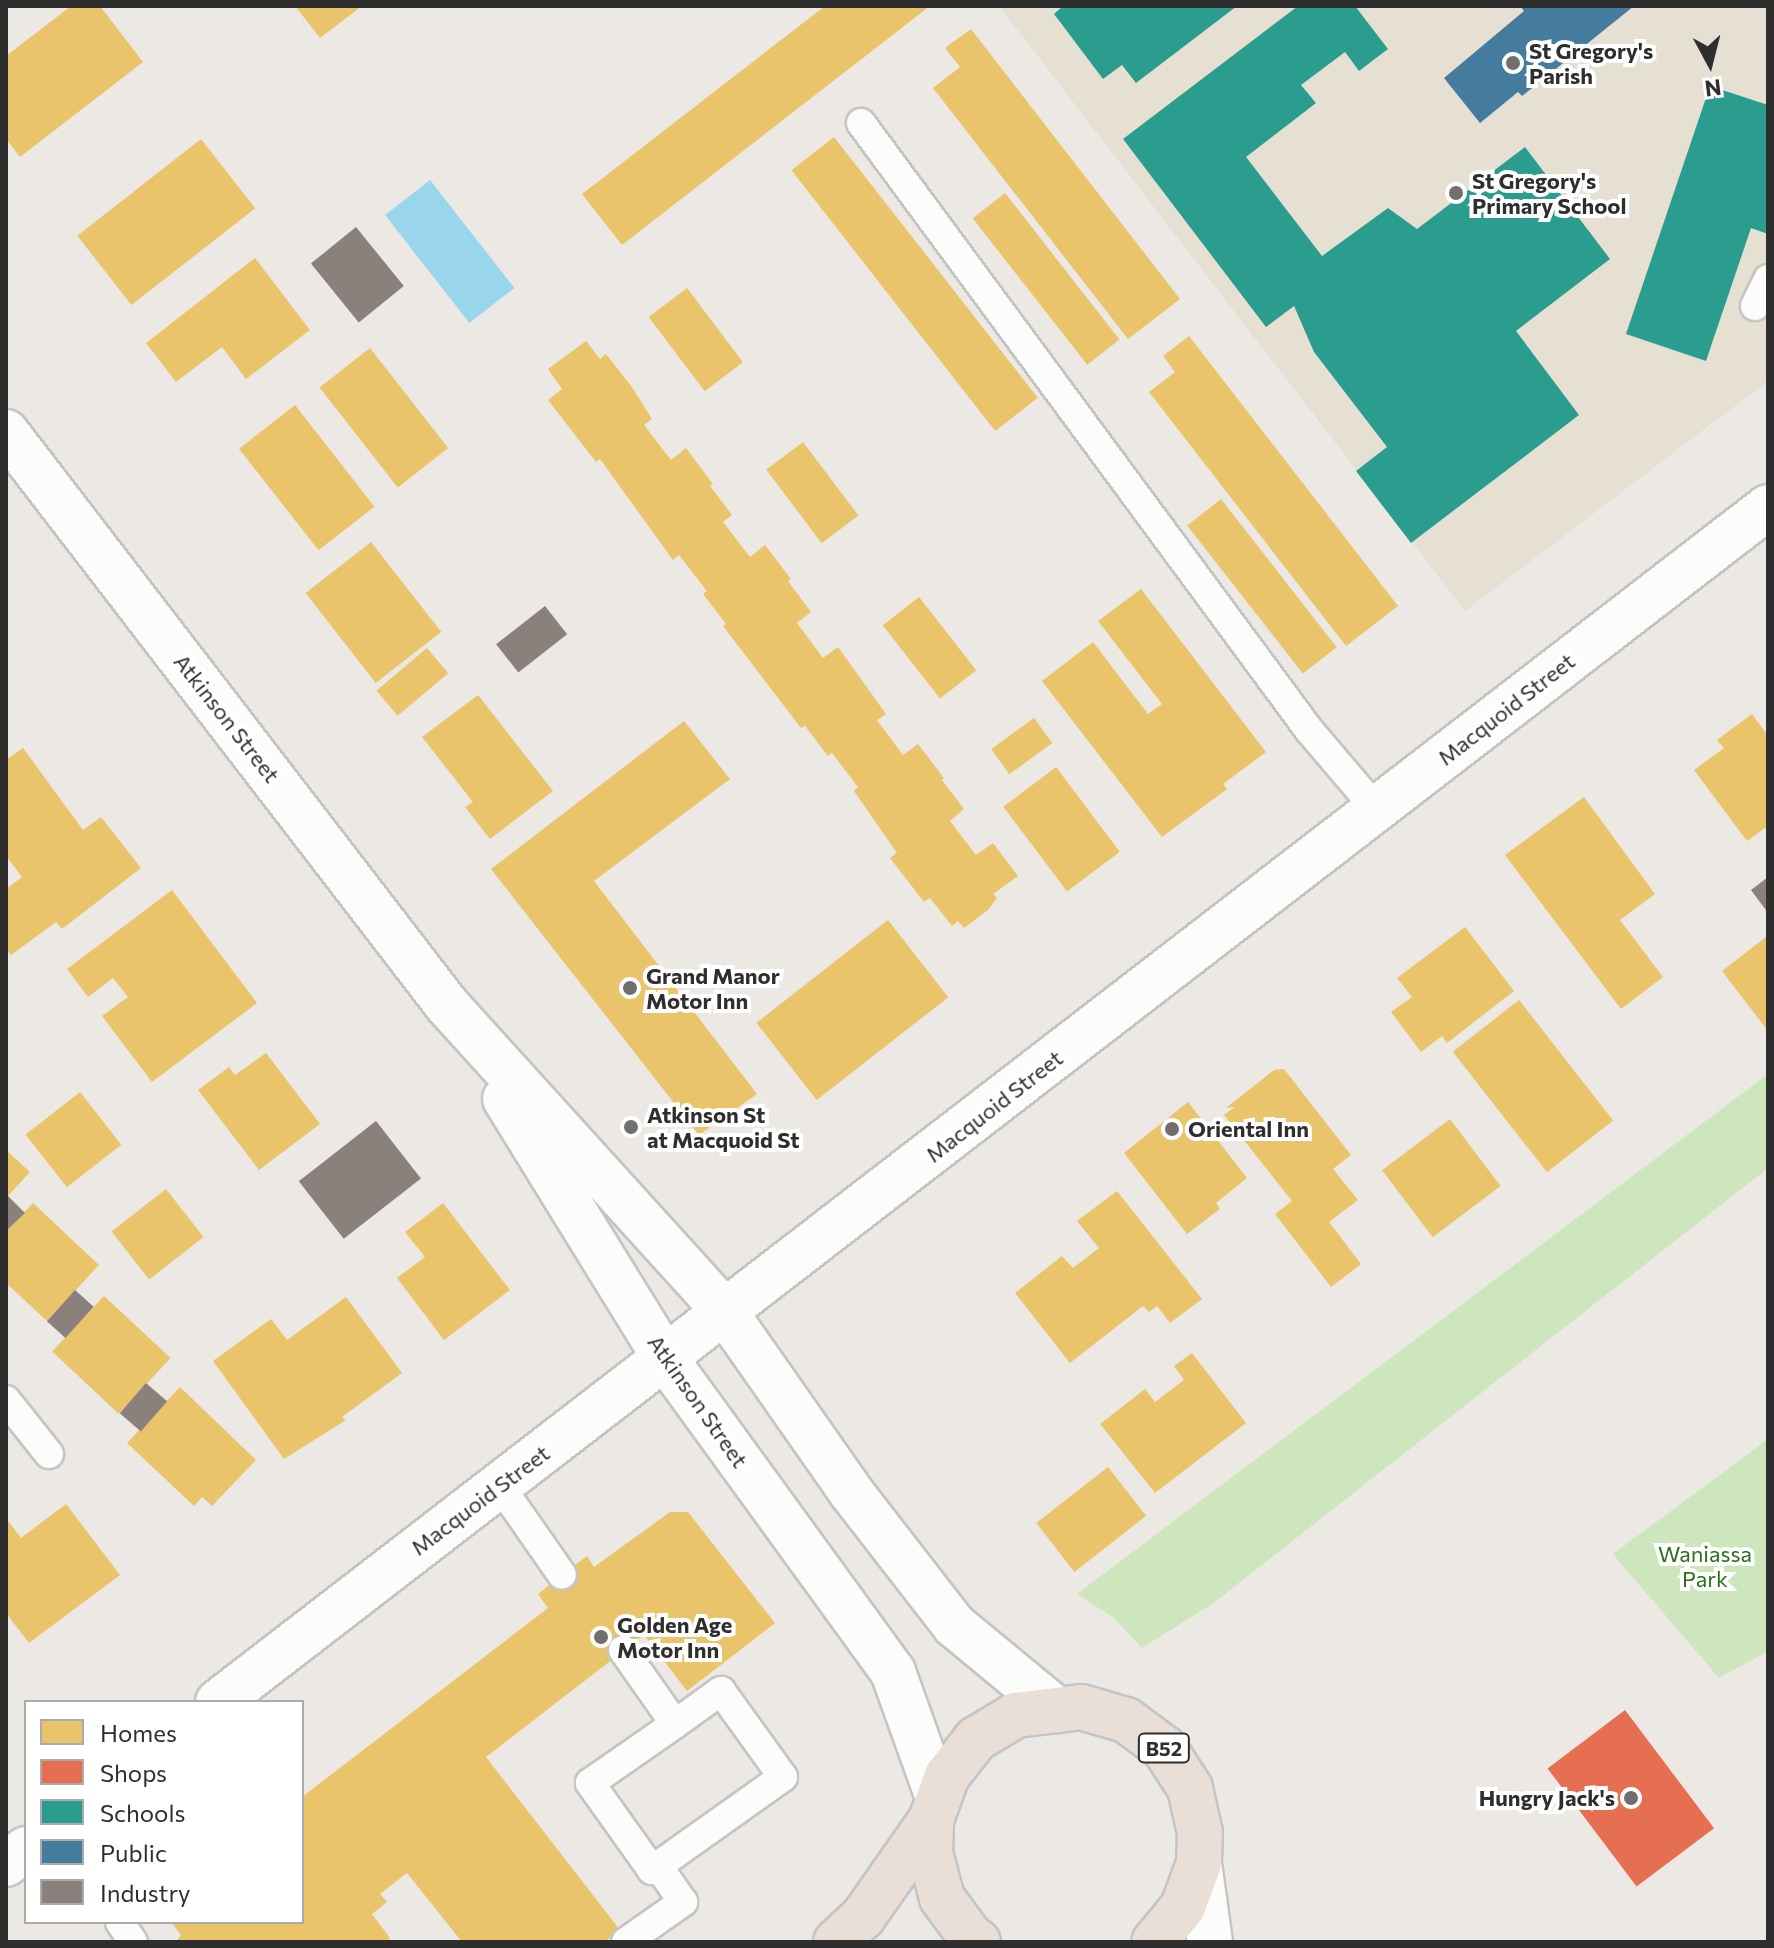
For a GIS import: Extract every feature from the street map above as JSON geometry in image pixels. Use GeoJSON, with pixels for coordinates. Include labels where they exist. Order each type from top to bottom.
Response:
{"type":"FeatureCollection","features":[{"type":"Feature","properties":{"kind":"highway","name":"B52"},"geometry":{"type":"LineString","coordinates":[[978,1942],[942,1898],[930,1853],[935,1809],[947,1776],[976,1739],[1016,1715],[1081,1707],[1126,1720],[1164,1748],[1190,1788],[1200,1833],[1199,1863],[1183,1907],[1154,1942]]}},
{"type":"Feature","properties":{"kind":"highway","name":"B52"},"geometry":{"type":"LineString","coordinates":[[836,1942],[863,1917],[935,1809]]}},
{"type":"Feature","properties":{"kind":"street","name":"Atkinson Street"},"geometry":{"type":"LineString","coordinates":[[6,432],[447,1005],[725,1312],[851,1492],[954,1625],[1057,1710]]}},
{"type":"Feature","properties":{"kind":"street","name":"Macquoid Street"},"geometry":{"type":"LineString","coordinates":[[221,1700],[1768,507]]}},
{"type":"Feature","properties":{"kind":"street","name":"Atkinson Street"},"geometry":{"type":"LineString","coordinates":[[447,1005],[665,1358],[893,1672],[935,1809]]}},
{"type":"Feature","properties":{"kind":"street"},"geometry":{"type":"LineString","coordinates":[[6,1864],[24,1850]]}},
{"type":"Feature","properties":{"kind":"street"},"geometry":{"type":"LineString","coordinates":[[1199,1863],[1210,1942]]}},
{"type":"Feature","properties":{"kind":"lane"},"geometry":{"type":"LineString","coordinates":[[861,123],[1309,730],[1377,810]]}},
{"type":"Feature","properties":{"kind":"lane"},"geometry":{"type":"LineString","coordinates":[[1755,306],[1768,279]]}},
{"type":"Feature","properties":{"kind":"lane"},"geometry":{"type":"LineString","coordinates":[[6,1400],[49,1454]]}},
{"type":"Feature","properties":{"kind":"lane"},"geometry":{"type":"LineString","coordinates":[[500,1486],[562,1575]]}},
{"type":"Feature","properties":{"kind":"lane"},"geometry":{"type":"LineString","coordinates":[[623,1650],[675,1724]]}},
{"type":"Feature","properties":{"kind":"lane"},"geometry":{"type":"LineString","coordinates":[[721,1691],[783,1777],[652,1870],[590,1783],[675,1724],[721,1691]]}},
{"type":"Feature","properties":{"kind":"lane"},"geometry":{"type":"LineString","coordinates":[[626,1942],[683,1902],[658,1866]]}},
{"type":"Feature","properties":{"kind":"lane"},"geometry":{"type":"LineString","coordinates":[[121,1924],[133,1942]]}},
{"type":"Feature","properties":{"kind":"shaded area","name":"St Gregory's Primary School"},"geometry":{"type":"Polygon","coordinates":[[[999,6],[1768,6],[1768,381],[1465,611],[999,6]]]}},
{"type":"Feature","properties":{"kind":"green space"},"geometry":{"type":"Polygon","coordinates":[[[1768,1074],[1768,1168],[1212,1604],[1142,1648],[1113,1617],[1077,1594],[1768,1074]]]}},
{"type":"Feature","properties":{"kind":"green space","name":"Waniassa Park"},"geometry":{"type":"Polygon","coordinates":[[[1768,1439],[1768,1651],[1719,1678],[1613,1554],[1768,1439]]]}},
{"type":"Feature","properties":{"kind":"water"},"geometry":{"type":"Polygon","coordinates":[[[430,180],[514,288],[469,323],[385,215],[430,180]]]}},
{"type":"Feature","properties":{"kind":"building: Homes"},"geometry":{"type":"Polygon","coordinates":[[[71,6],[100,6],[143,62],[20,157],[6,139],[6,56],[71,6]]]}},
{"type":"Feature","properties":{"kind":"building: Homes"},"geometry":{"type":"Polygon","coordinates":[[[295,6],[362,6],[320,38],[295,6]]]}},
{"type":"Feature","properties":{"kind":"building: Homes"},"geometry":{"type":"Polygon","coordinates":[[[825,6],[930,6],[622,245],[582,194],[825,6]]]}},
{"type":"Feature","properties":{"kind":"building: Homes"},"geometry":{"type":"Polygon","coordinates":[[[971,29],[1180,299],[1128,339],[933,88],[960,67],[945,48],[971,29]]]}},
{"type":"Feature","properties":{"kind":"building: Homes"},"geometry":{"type":"Polygon","coordinates":[[[834,137],[1038,398],[995,431],[791,170],[834,137]]]}},
{"type":"Feature","properties":{"kind":"building: Homes"},"geometry":{"type":"Polygon","coordinates":[[[201,139],[255,208],[131,305],[77,236],[201,139]]]}},
{"type":"Feature","properties":{"kind":"building: Homes"},"geometry":{"type":"Polygon","coordinates":[[[1005,193],[1120,340],[1087,365],[973,218],[1005,193]]]}},
{"type":"Feature","properties":{"kind":"building: Homes"},"geometry":{"type":"Polygon","coordinates":[[[255,258],[310,330],[246,379],[222,347],[176,382],[146,343],[255,258]]]}},
{"type":"Feature","properties":{"kind":"building: Homes"},"geometry":{"type":"Polygon","coordinates":[[[687,288],[743,362],[705,391],[649,317],[687,288]]]}},
{"type":"Feature","properties":{"kind":"building: Homes"},"geometry":{"type":"Polygon","coordinates":[[[1189,336],[1398,606],[1346,646],[1149,392],[1175,372],[1163,356],[1189,336]]]}},
{"type":"Feature","properties":{"kind":"building: Homes"},"geometry":{"type":"Polygon","coordinates":[[[586,341],[600,359],[606,354],[632,387],[652,419],[644,425],[671,460],[686,448],[732,515],[723,522],[750,557],[765,545],[791,579],[788,581],[811,612],[797,623],[823,658],[838,647],[886,714],[877,720],[903,755],[918,744],[944,778],[942,780],[964,809],[950,821],[976,855],[993,843],[1018,876],[993,894],[997,898],[988,910],[964,928],[958,921],[952,926],[930,898],[924,902],[890,858],[897,853],[854,791],[858,787],[832,753],[828,756],[805,726],[801,728],[723,626],[726,624],[703,594],[707,591],[679,555],[673,560],[600,459],[596,462],[548,400],[562,389],[548,369],[586,341]]]}},
{"type":"Feature","properties":{"kind":"building: Homes"},"geometry":{"type":"Polygon","coordinates":[[[370,348],[448,448],[398,487],[320,387],[370,348]]]}},
{"type":"Feature","properties":{"kind":"building: Homes"},"geometry":{"type":"Polygon","coordinates":[[[295,405],[374,507],[318,550],[239,449],[295,405]]]}},
{"type":"Feature","properties":{"kind":"building: Homes"},"geometry":{"type":"Polygon","coordinates":[[[803,442],[858,515],[822,543],[766,470],[803,442]]]}},
{"type":"Feature","properties":{"kind":"building: Homes"},"geometry":{"type":"Polygon","coordinates":[[[1221,499],[1337,647],[1303,674],[1187,525],[1221,499]]]}},
{"type":"Feature","properties":{"kind":"building: Homes"},"geometry":{"type":"Polygon","coordinates":[[[371,542],[441,632],[376,683],[306,593],[371,542]]]}},
{"type":"Feature","properties":{"kind":"building: Homes"},"geometry":{"type":"Polygon","coordinates":[[[1141,589],[1266,752],[1223,784],[1227,789],[1162,837],[1042,681],[1093,642],[1148,714],[1162,704],[1098,621],[1141,589]]]}},
{"type":"Feature","properties":{"kind":"building: Homes"},"geometry":{"type":"Polygon","coordinates":[[[919,597],[976,670],[940,699],[883,625],[919,597]]]}},
{"type":"Feature","properties":{"kind":"building: Homes"},"geometry":{"type":"Polygon","coordinates":[[[427,648],[448,673],[398,716],[376,690],[427,648]]]}},
{"type":"Feature","properties":{"kind":"building: Homes"},"geometry":{"type":"Polygon","coordinates":[[[478,695],[553,791],[490,839],[465,807],[473,802],[422,737],[478,695]]]}},
{"type":"Feature","properties":{"kind":"building: Homes"},"geometry":{"type":"Polygon","coordinates":[[[1752,714],[1768,736],[1768,826],[1747,841],[1694,770],[1724,748],[1717,740],[1752,714]]]}},
{"type":"Feature","properties":{"kind":"building: Homes"},"geometry":{"type":"Polygon","coordinates":[[[1034,718],[1052,743],[1009,774],[991,749],[1034,718]]]}},
{"type":"Feature","properties":{"kind":"building: Homes","name":"Grand Manor Motor Inn"},"geometry":{"type":"Polygon","coordinates":[[[684,721],[730,779],[594,881],[757,1094],[699,1135],[491,869],[684,721]]]}},
{"type":"Feature","properties":{"kind":"building: Homes"},"geometry":{"type":"Polygon","coordinates":[[[23,748],[83,830],[101,817],[141,868],[62,929],[56,922],[11,955],[6,948],[6,889],[22,877],[6,856],[6,760],[23,748]]]}},
{"type":"Feature","properties":{"kind":"building: Homes"},"geometry":{"type":"Polygon","coordinates":[[[1056,767],[1120,852],[1067,891],[1003,807],[1056,767]]]}},
{"type":"Feature","properties":{"kind":"building: Homes"},"geometry":{"type":"Polygon","coordinates":[[[1584,797],[1655,894],[1620,920],[1663,977],[1621,1009],[1505,855],[1584,797]]]}},
{"type":"Feature","properties":{"kind":"building: Homes"},"geometry":{"type":"Polygon","coordinates":[[[172,890],[257,1003],[152,1082],[102,1016],[128,997],[113,978],[88,997],[67,969],[172,890]]]}},
{"type":"Feature","properties":{"kind":"building: Homes","name":"Grand Manor Motor Inn"},"geometry":{"type":"Polygon","coordinates":[[[888,920],[948,997],[817,1100],[756,1023],[888,920]]]}},
{"type":"Feature","properties":{"kind":"building: Homes"},"geometry":{"type":"Polygon","coordinates":[[[1465,927],[1514,991],[1447,1043],[1442,1036],[1421,1052],[1391,1012],[1412,997],[1397,978],[1465,927]]]}},
{"type":"Feature","properties":{"kind":"building: Homes"},"geometry":{"type":"Polygon","coordinates":[[[1766,937],[1768,940],[1768,1031],[1722,971],[1766,937]]]}},
{"type":"Feature","properties":{"kind":"building: Homes"},"geometry":{"type":"Polygon","coordinates":[[[1519,1000],[1613,1121],[1547,1172],[1453,1052],[1519,1000]]]}},
{"type":"Feature","properties":{"kind":"building: Homes"},"geometry":{"type":"Polygon","coordinates":[[[266,1053],[320,1124],[259,1170],[198,1090],[229,1067],[235,1075],[266,1053]]]}},
{"type":"Feature","properties":{"kind":"building: Homes"},"geometry":{"type":"Polygon","coordinates":[[[1284,1069],[1351,1155],[1333,1169],[1358,1200],[1329,1222],[1361,1264],[1331,1287],[1275,1214],[1292,1201],[1224,1115],[1235,1107],[1226,1108],[1274,1070],[1284,1069]]]}},
{"type":"Feature","properties":{"kind":"building: Homes"},"geometry":{"type":"Polygon","coordinates":[[[80,1092],[121,1145],[67,1187],[26,1134],[80,1092]]]}},
{"type":"Feature","properties":{"kind":"building: Homes"},"geometry":{"type":"Polygon","coordinates":[[[1188,1102],[1247,1178],[1216,1203],[1220,1209],[1187,1234],[1124,1153],[1188,1102]]]}},
{"type":"Feature","properties":{"kind":"building: Homes"},"geometry":{"type":"Polygon","coordinates":[[[1450,1119],[1501,1186],[1433,1237],[1382,1170],[1450,1119]]]}},
{"type":"Feature","properties":{"kind":"building: Homes"},"geometry":{"type":"Polygon","coordinates":[[[6,1150],[30,1172],[6,1198],[6,1150]]]}},
{"type":"Feature","properties":{"kind":"building: Homes"},"geometry":{"type":"Polygon","coordinates":[[[166,1189],[204,1237],[149,1280],[112,1231],[166,1189]]]}},
{"type":"Feature","properties":{"kind":"building: Homes"},"geometry":{"type":"Polygon","coordinates":[[[1117,1191],[1202,1299],[1170,1323],[1157,1306],[1149,1312],[1143,1306],[1070,1363],[1015,1293],[1062,1256],[1073,1268],[1099,1248],[1077,1221],[1117,1191]]]}},
{"type":"Feature","properties":{"kind":"building: Homes"},"geometry":{"type":"Polygon","coordinates":[[[33,1203],[99,1265],[47,1321],[6,1283],[6,1231],[33,1203]]]}},
{"type":"Feature","properties":{"kind":"building: Homes"},"geometry":{"type":"Polygon","coordinates":[[[443,1203],[510,1290],[444,1340],[397,1278],[425,1257],[405,1232],[443,1203]]]}},
{"type":"Feature","properties":{"kind":"building: Homes"},"geometry":{"type":"Polygon","coordinates":[[[104,1296],[171,1358],[119,1414],[52,1352],[104,1296]]]}},
{"type":"Feature","properties":{"kind":"building: Homes"},"geometry":{"type":"Polygon","coordinates":[[[346,1297],[402,1373],[342,1417],[346,1420],[284,1459],[213,1361],[271,1319],[287,1340],[346,1297]]]}},
{"type":"Feature","properties":{"kind":"building: Homes"},"geometry":{"type":"Polygon","coordinates":[[[1192,1353],[1246,1423],[1155,1493],[1100,1424],[1145,1389],[1155,1402],[1184,1380],[1174,1366],[1192,1353]]]}},
{"type":"Feature","properties":{"kind":"building: Homes"},"geometry":{"type":"Polygon","coordinates":[[[180,1387],[256,1460],[212,1506],[202,1497],[194,1506],[127,1443],[180,1387]]]}},
{"type":"Feature","properties":{"kind":"building: Homes"},"geometry":{"type":"Polygon","coordinates":[[[1108,1467],[1146,1516],[1074,1572],[1036,1523],[1108,1467]]]}},
{"type":"Feature","properties":{"kind":"building: Homes"},"geometry":{"type":"Polygon","coordinates":[[[66,1504],[120,1575],[29,1643],[6,1613],[6,1518],[21,1538],[66,1504]]]}},
{"type":"Feature","properties":{"kind":"building: Homes"},"geometry":{"type":"Polygon","coordinates":[[[670,1512],[688,1512],[775,1623],[687,1691],[644,1635],[486,1757],[620,1930],[604,1942],[462,1942],[407,1873],[380,1894],[387,1902],[372,1914],[390,1938],[385,1942],[176,1942],[181,1935],[173,1924],[304,1924],[304,1795],[548,1608],[538,1594],[562,1575],[587,1556],[594,1567],[670,1512]]]}},
{"type":"Feature","properties":{"kind":"building: Shops","name":"Hungry Jack's"},"geometry":{"type":"Polygon","coordinates":[[[1625,1710],[1714,1828],[1637,1887],[1548,1768],[1625,1710]]]}},
{"type":"Feature","properties":{"kind":"building: Schools"},"geometry":{"type":"Polygon","coordinates":[[[1063,6],[1237,6],[1136,83],[1122,65],[1103,79],[1054,14],[1063,6]]]}},
{"type":"Feature","properties":{"kind":"building: Schools"},"geometry":{"type":"Polygon","coordinates":[[[1298,6],[1355,6],[1388,49],[1359,71],[1345,52],[1301,85],[1316,103],[1246,157],[1322,256],[1388,208],[1417,229],[1525,147],[1610,259],[1516,331],[1579,415],[1411,543],[1356,471],[1387,447],[1314,352],[1294,306],[1266,327],[1123,139],[1298,6]]]}},
{"type":"Feature","properties":{"kind":"building: Schools"},"geometry":{"type":"Polygon","coordinates":[[[1710,86],[1768,105],[1768,234],[1751,228],[1706,361],[1626,334],[1710,86]]]}},
{"type":"Feature","properties":{"kind":"building: Public","name":"St Gregory's Parish"},"geometry":{"type":"Polygon","coordinates":[[[1520,6],[1634,6],[1522,96],[1518,92],[1480,123],[1444,78],[1524,11],[1520,6]]]}},
{"type":"Feature","properties":{"kind":"building: Industry"},"geometry":{"type":"Polygon","coordinates":[[[356,227],[404,286],[359,323],[311,264],[356,227]]]}},
{"type":"Feature","properties":{"kind":"building: Industry"},"geometry":{"type":"Polygon","coordinates":[[[545,606],[567,634],[518,673],[496,644],[545,606]]]}},
{"type":"Feature","properties":{"kind":"building: Industry"},"geometry":{"type":"Polygon","coordinates":[[[1768,877],[1768,913],[1751,890],[1768,877]]]}},
{"type":"Feature","properties":{"kind":"building: Industry"},"geometry":{"type":"Polygon","coordinates":[[[376,1121],[421,1179],[344,1239],[299,1181],[376,1121]]]}},
{"type":"Feature","properties":{"kind":"building: Industry"},"geometry":{"type":"Polygon","coordinates":[[[8,1196],[25,1213],[6,1231],[6,1198],[8,1196]]]}},
{"type":"Feature","properties":{"kind":"building: Industry"},"geometry":{"type":"Polygon","coordinates":[[[75,1290],[94,1307],[65,1338],[47,1321],[75,1290]]]}},
{"type":"Feature","properties":{"kind":"building: Industry"},"geometry":{"type":"Polygon","coordinates":[[[146,1383],[167,1401],[141,1432],[120,1413],[146,1383]]]}},
{"type":"Feature","properties":{"kind":"place","name":"St Gregory's Parish"},"geometry":{"type":"Point","coordinates":[1513,63]}},
{"type":"Feature","properties":{"kind":"place","name":"St Gregory's Primary School"},"geometry":{"type":"Point","coordinates":[1456,193]}},
{"type":"Feature","properties":{"kind":"place","name":"Grand Manor Motor Inn"},"geometry":{"type":"Point","coordinates":[630,988]}},
{"type":"Feature","properties":{"kind":"place","name":"Atkinson St at Macquoid St"},"geometry":{"type":"Point","coordinates":[631,1127]}},
{"type":"Feature","properties":{"kind":"place","name":"Oriental Inn"},"geometry":{"type":"Point","coordinates":[1172,1129]}},
{"type":"Feature","properties":{"kind":"place","name":"Golden Age Motor Inn"},"geometry":{"type":"Point","coordinates":[601,1637]}},
{"type":"Feature","properties":{"kind":"place","name":"Hungry Jack's"},"geometry":{"type":"Point","coordinates":[1631,1798]}}]}
